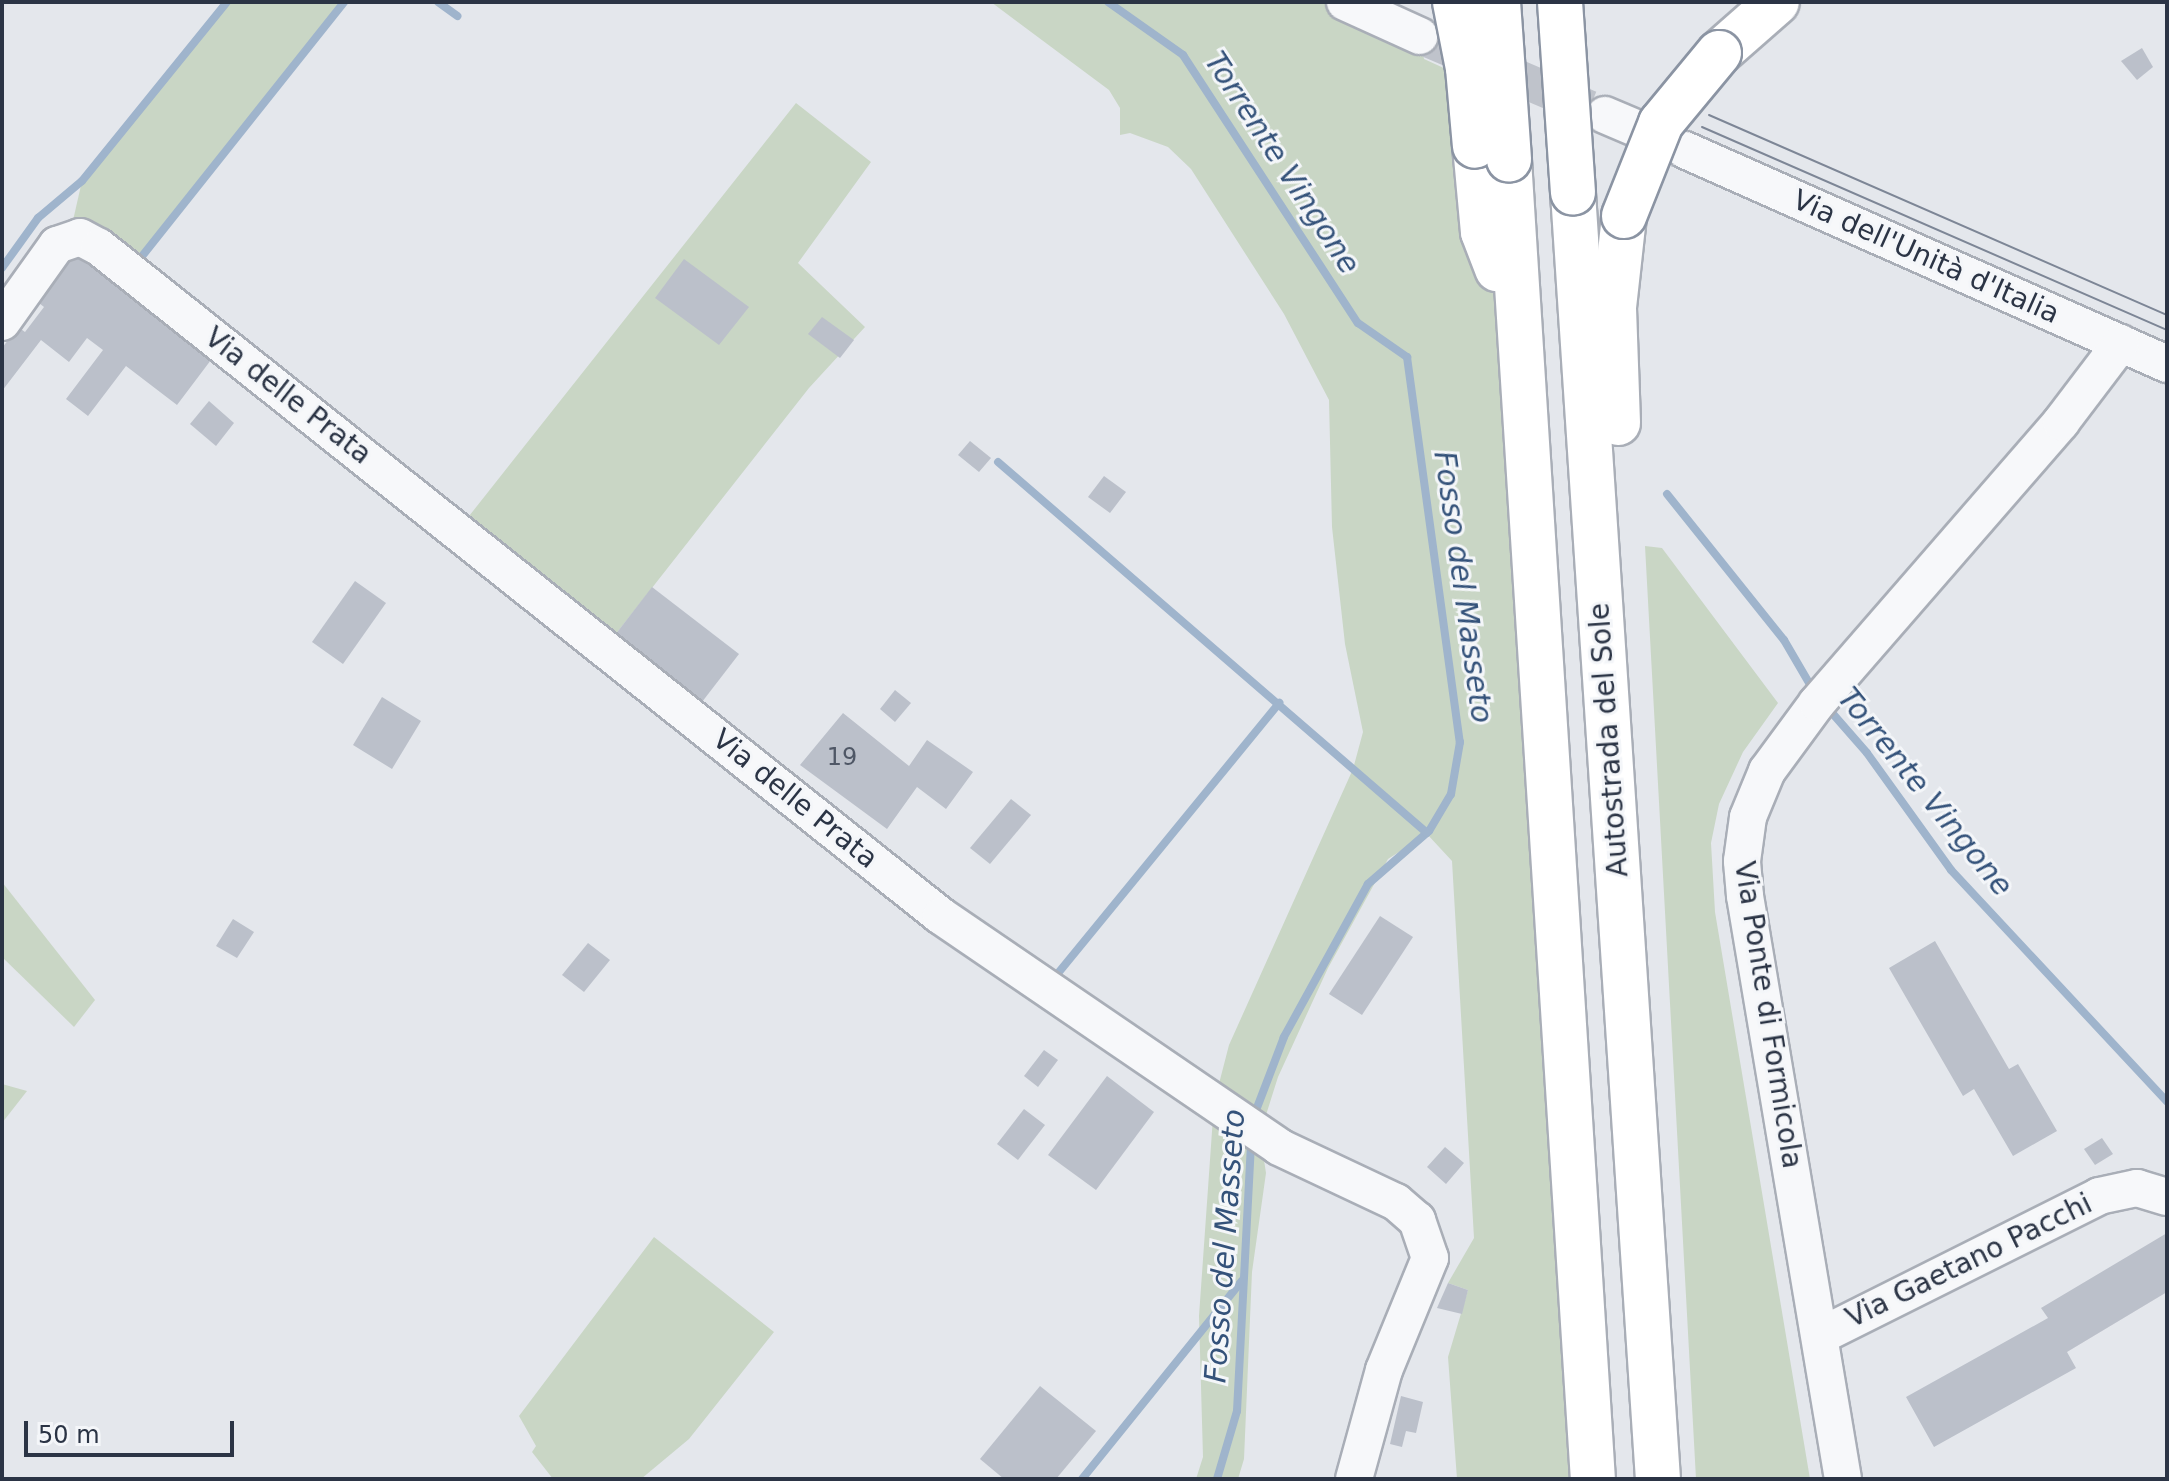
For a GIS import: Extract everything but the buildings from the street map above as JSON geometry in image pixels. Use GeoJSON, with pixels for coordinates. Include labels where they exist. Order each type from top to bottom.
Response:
{"type":"FeatureCollection","features":[{"type":"Feature","properties":{"kind":"highway"},"geometry":{"type":"LineString","coordinates":[[1455,2],[1468,68],[1492,153]]}},
{"type":"Feature","properties":{"kind":"highway"},"geometry":{"type":"LineString","coordinates":[[1498,2],[1492,153],[1483,232],[1521,335],[1593,1479]]}},
{"type":"Feature","properties":{"kind":"highway","name":"Autostrada del Sole"},"geometry":{"type":"LineString","coordinates":[[1560,2],[1658,1479]]}},
{"type":"Feature","properties":{"kind":"highway"},"geometry":{"type":"LineString","coordinates":[[1607,701],[1620,499],[1614,307],[1624,216],[1651,139],[1671,107],[1719,53],[1777,2]]}},
{"type":"Feature","properties":{"kind":"street"},"geometry":{"type":"LineString","coordinates":[[1345,2],[1420,36]]}},
{"type":"Feature","properties":{"kind":"street"},"geometry":{"type":"LineString","coordinates":[[1605,115],[1638,129]]}},
{"type":"Feature","properties":{"kind":"street","name":"Via dell'Unità d'Italia"},"geometry":{"type":"LineString","coordinates":[[1685,150],[2167,364]]}},
{"type":"Feature","properties":{"kind":"street","name":"Via delle Prata"},"geometry":{"type":"LineString","coordinates":[[2,322],[57,245],[80,237],[99,247],[941,916],[1279,1147],[1396,1202],[1417,1220],[1427,1238],[1430,1258],[1384,1370],[1354,1479]]}},
{"type":"Feature","properties":{"kind":"street","name":"Via Ponte di Formicola"},"geometry":{"type":"LineString","coordinates":[[1843,1479],[1742,879],[1743,839],[1754,800],[1800,725],[2061,422],[2121,343]]}},
{"type":"Feature","properties":{"kind":"street","name":"Via Gaetano Pacchi"},"geometry":{"type":"LineString","coordinates":[[1820,1336],[2099,1196],[2137,1188],[2167,1197]]}},
{"type":"Feature","properties":{"kind":"green space"},"geometry":{"type":"Polygon","coordinates":[[[227,2],[344,2],[139,260],[69,238],[82,181],[227,2]]]}},
{"type":"Feature","properties":{"kind":"green space"},"geometry":{"type":"Polygon","coordinates":[[[991,2],[1347,2],[1420,36],[1424,59],[1470,80],[1521,335],[1589,1479],[1457,1479],[1448,1357],[1468,1290],[1448,1283],[1474,1238],[1452,861],[1427,834],[1388,859],[1328,968],[1278,1077],[1260,1134],[1266,1173],[1252,1272],[1244,1459],[1238,1479],[1196,1479],[1203,1457],[1199,1316],[1214,1103],[1229,1045],[1353,769],[1363,732],[1345,644],[1332,527],[1329,400],[1284,314],[1191,169],[1168,147],[1130,133],[1120,135],[1120,108],[1109,90],[991,2]]]}},
{"type":"Feature","properties":{"kind":"green space"},"geometry":{"type":"Polygon","coordinates":[[[796,103],[871,162],[798,263],[865,327],[809,388],[615,635],[458,530],[796,103]]]}},
{"type":"Feature","properties":{"kind":"green space"},"geometry":{"type":"Polygon","coordinates":[[[1645,546],[1662,548],[1778,703],[1743,752],[1719,804],[1711,843],[1715,912],[1810,1479],[1696,1479],[1645,546]]]}},
{"type":"Feature","properties":{"kind":"green space"},"geometry":{"type":"Polygon","coordinates":[[[2,882],[95,1000],[74,1027],[2,957],[2,882]]]}},
{"type":"Feature","properties":{"kind":"green space"},"geometry":{"type":"Polygon","coordinates":[[[2,1084],[27,1091],[2,1123],[2,1084]]]}},
{"type":"Feature","properties":{"kind":"green space"},"geometry":{"type":"Polygon","coordinates":[[[654,1237],[774,1332],[689,1439],[641,1479],[553,1479],[532,1452],[536,1446],[519,1416],[654,1237]]]}},
{"type":"Feature","properties":{"kind":"waterway"},"geometry":{"type":"LineString","coordinates":[[2,268],[38,218],[82,181],[227,2]]}},
{"type":"Feature","properties":{"kind":"waterway"},"geometry":{"type":"LineString","coordinates":[[139,260],[344,2]]}},
{"type":"Feature","properties":{"kind":"waterway"},"geometry":{"type":"LineString","coordinates":[[438,2],[457,16]]}},
{"type":"Feature","properties":{"kind":"waterway","name":"Fosso del Masseto"},"geometry":{"type":"LineString","coordinates":[[1108,2],[1183,55],[1358,323],[1407,357],[1460,742],[1451,794],[1429,831],[1368,884],[1284,1037],[1253,1118]]}},
{"type":"Feature","properties":{"kind":"waterway"},"geometry":{"type":"LineString","coordinates":[[998,462],[1427,833]]}},
{"type":"Feature","properties":{"kind":"waterway","name":"Torrente Vingone"},"geometry":{"type":"LineString","coordinates":[[1667,494],[1784,640],[1815,693]]}},
{"type":"Feature","properties":{"kind":"waterway"},"geometry":{"type":"LineString","coordinates":[[1059,972],[1279,703]]}},
{"type":"Feature","properties":{"kind":"waterway","name":"Torrente Vingone"},"geometry":{"type":"LineString","coordinates":[[1826,706],[1867,753],[1951,870],[2167,1102]]}},
{"type":"Feature","properties":{"kind":"waterway","name":"Fosso del Masseto"},"geometry":{"type":"LineString","coordinates":[[1217,1479],[1237,1411],[1251,1140]]}},
{"type":"Feature","properties":{"kind":"waterway"},"geometry":{"type":"LineString","coordinates":[[1082,1479],[1242,1281]]}},
{"type":"Feature","properties":{"kind":"tunnel"},"geometry":{"type":"LineString","coordinates":[[1420,36],[1589,108]]}},
{"type":"Feature","properties":{"kind":"tram line"},"geometry":{"type":"LineString","coordinates":[[1709,115],[2167,315]]}},
{"type":"Feature","properties":{"kind":"tram line"},"geometry":{"type":"LineString","coordinates":[[1702,127],[2167,330]]}}]}
